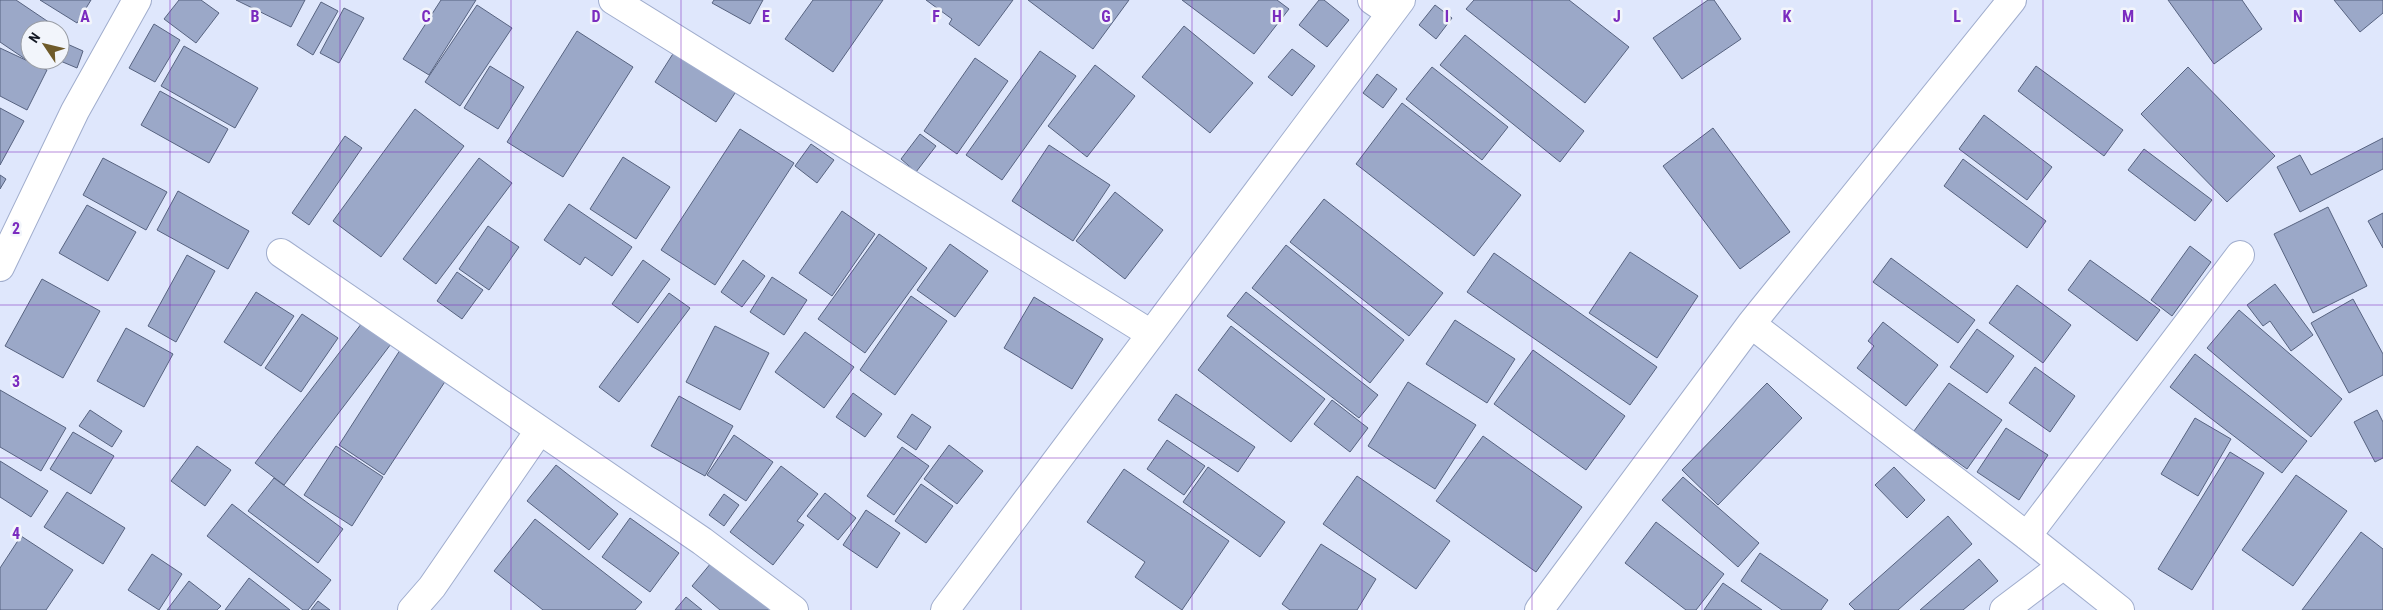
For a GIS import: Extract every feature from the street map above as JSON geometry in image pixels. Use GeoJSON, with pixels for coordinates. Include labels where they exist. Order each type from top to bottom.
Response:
{"type":"FeatureCollection","features":[{"type":"Feature","properties":{"kind":"street"},"geometry":{"type":"LineString","coordinates":[[0,266],[75,111],[137,0]]}},
{"type":"Feature","properties":{"kind":"street"},"geometry":{"type":"LineString","coordinates":[[613,0],[1150,334]]}},
{"type":"Feature","properties":{"kind":"street"},"geometry":{"type":"LineString","coordinates":[[1539,610],[1751,324],[2012,0]]}},
{"type":"Feature","properties":{"kind":"street"},"geometry":{"type":"LineString","coordinates":[[945,610],[1150,334],[1388,4]]}},
{"type":"Feature","properties":{"kind":"street"},"geometry":{"type":"LineString","coordinates":[[281,253],[702,541],[794,610]]}},
{"type":"Feature","properties":{"kind":"street"},"geometry":{"type":"LineString","coordinates":[[2027,536],[2240,255]]}},
{"type":"Feature","properties":{"kind":"street"},"geometry":{"type":"LineString","coordinates":[[1751,324],[2027,536],[2062,566],[2120,610]]}},
{"type":"Feature","properties":{"kind":"street"},"geometry":{"type":"LineString","coordinates":[[412,610],[432,587],[539,431]]}},
{"type":"Feature","properties":{"kind":"street"},"geometry":{"type":"LineString","coordinates":[[2004,610],[2062,566]]}},
{"type":"Feature","properties":{"kind":"building"},"geometry":{"type":"Polygon","coordinates":[[[0,0],[16,0],[46,20],[20,20],[20,56],[0,42],[0,0]]]}},
{"type":"Feature","properties":{"kind":"building"},"geometry":{"type":"Polygon","coordinates":[[[40,0],[91,0],[77,23],[40,0]]]}},
{"type":"Feature","properties":{"kind":"building"},"geometry":{"type":"Polygon","coordinates":[[[179,0],[201,0],[219,13],[196,43],[164,19],[179,0]]]}},
{"type":"Feature","properties":{"kind":"building"},"geometry":{"type":"Polygon","coordinates":[[[236,0],[305,0],[291,27],[236,0]]]}},
{"type":"Feature","properties":{"kind":"building"},"geometry":{"type":"Polygon","coordinates":[[[441,0],[476,0],[429,75],[403,59],[441,0]]]}},
{"type":"Feature","properties":{"kind":"building"},"geometry":{"type":"Polygon","coordinates":[[[714,0],[763,0],[750,24],[712,3],[714,0]]]}},
{"type":"Feature","properties":{"kind":"building"},"geometry":{"type":"Polygon","coordinates":[[[813,0],[883,0],[833,72],[785,39],[813,0]]]}},
{"type":"Feature","properties":{"kind":"building"},"geometry":{"type":"Polygon","coordinates":[[[926,0],[1013,0],[979,46],[949,24],[952,19],[926,0]]]}},
{"type":"Feature","properties":{"kind":"building"},"geometry":{"type":"Polygon","coordinates":[[[1028,0],[1129,0],[1093,49],[1028,0]]]}},
{"type":"Feature","properties":{"kind":"building"},"geometry":{"type":"Polygon","coordinates":[[[1182,0],[1277,0],[1289,9],[1254,54],[1182,0]]]}},
{"type":"Feature","properties":{"kind":"building"},"geometry":{"type":"Polygon","coordinates":[[[1319,0],[1324,0],[1349,20],[1327,47],[1299,25],[1319,0]]]}},
{"type":"Feature","properties":{"kind":"building"},"geometry":{"type":"Polygon","coordinates":[[[1474,0],[1569,0],[1629,47],[1585,103],[1466,9],[1474,0]]]}},
{"type":"Feature","properties":{"kind":"building"},"geometry":{"type":"Polygon","coordinates":[[[1708,0],[1714,0],[1741,39],[1682,79],[1653,38],[1708,0]]]}},
{"type":"Feature","properties":{"kind":"building"},"geometry":{"type":"Polygon","coordinates":[[[2168,0],[2242,0],[2262,29],[2214,64],[2168,0]]]}},
{"type":"Feature","properties":{"kind":"building"},"geometry":{"type":"Polygon","coordinates":[[[2334,0],[2383,0],[2383,13],[2360,32],[2334,0]]]}},
{"type":"Feature","properties":{"kind":"building"},"geometry":{"type":"Polygon","coordinates":[[[321,2],[338,11],[313,55],[297,45],[321,2]]]}},
{"type":"Feature","properties":{"kind":"building"},"geometry":{"type":"Polygon","coordinates":[[[477,5],[512,28],[460,106],[425,82],[477,5]]]}},
{"type":"Feature","properties":{"kind":"building"},"geometry":{"type":"Polygon","coordinates":[[[1435,5],[1452,18],[1436,39],[1419,25],[1435,5]]]}},
{"type":"Feature","properties":{"kind":"building"},"geometry":{"type":"Polygon","coordinates":[[[344,8],[364,18],[339,63],[320,53],[344,8]]]}},
{"type":"Feature","properties":{"kind":"building"},"geometry":{"type":"Polygon","coordinates":[[[154,24],[180,40],[155,82],[129,68],[154,24]]]}},
{"type":"Feature","properties":{"kind":"building"},"geometry":{"type":"Polygon","coordinates":[[[1184,26],[1253,83],[1210,133],[1142,77],[1184,26]]]}},
{"type":"Feature","properties":{"kind":"building"},"geometry":{"type":"Polygon","coordinates":[[[577,31],[633,67],[563,177],[507,142],[577,31]]]}},
{"type":"Feature","properties":{"kind":"building"},"geometry":{"type":"Polygon","coordinates":[[[1465,35],[1584,131],[1560,162],[1440,65],[1465,35]]]}},
{"type":"Feature","properties":{"kind":"building"},"geometry":{"type":"Polygon","coordinates":[[[70,45],[83,51],[77,68],[70,65],[70,45]]]}},
{"type":"Feature","properties":{"kind":"building"},"geometry":{"type":"Polygon","coordinates":[[[184,46],[258,88],[235,128],[161,86],[184,46]]]}},
{"type":"Feature","properties":{"kind":"building"},"geometry":{"type":"Polygon","coordinates":[[[0,48],[20,57],[20,70],[47,70],[27,110],[0,96],[0,48]]]}},
{"type":"Feature","properties":{"kind":"building"},"geometry":{"type":"Polygon","coordinates":[[[676,49],[737,90],[716,122],[655,82],[676,49]]]}},
{"type":"Feature","properties":{"kind":"building"},"geometry":{"type":"Polygon","coordinates":[[[1292,49],[1315,66],[1292,96],[1268,77],[1292,49]]]}},
{"type":"Feature","properties":{"kind":"building"},"geometry":{"type":"Polygon","coordinates":[[[1040,51],[1076,76],[1002,180],[966,155],[1040,51]]]}},
{"type":"Feature","properties":{"kind":"building"},"geometry":{"type":"Polygon","coordinates":[[[975,58],[1008,81],[957,154],[924,131],[975,58]]]}},
{"type":"Feature","properties":{"kind":"building"},"geometry":{"type":"Polygon","coordinates":[[[1095,65],[1135,96],[1087,157],[1048,126],[1095,65]]]}},
{"type":"Feature","properties":{"kind":"building"},"geometry":{"type":"Polygon","coordinates":[[[490,66],[524,87],[498,129],[464,108],[490,66]]]}},
{"type":"Feature","properties":{"kind":"building"},"geometry":{"type":"Polygon","coordinates":[[[2036,66],[2123,130],[2104,156],[2018,91],[2036,66]]]}},
{"type":"Feature","properties":{"kind":"building"},"geometry":{"type":"Polygon","coordinates":[[[1432,67],[1508,127],[1482,160],[1406,99],[1432,67]]]}},
{"type":"Feature","properties":{"kind":"building"},"geometry":{"type":"Polygon","coordinates":[[[2188,67],[2275,156],[2227,202],[2141,114],[2188,67]]]}},
{"type":"Feature","properties":{"kind":"building"},"geometry":{"type":"Polygon","coordinates":[[[1377,74],[1397,89],[1383,108],[1363,93],[1377,74]]]}},
{"type":"Feature","properties":{"kind":"building"},"geometry":{"type":"Polygon","coordinates":[[[160,91],[228,129],[209,163],[141,125],[160,91]]]}},
{"type":"Feature","properties":{"kind":"building"},"geometry":{"type":"Polygon","coordinates":[[[1402,103],[1521,195],[1474,256],[1356,164],[1402,103]]]}},
{"type":"Feature","properties":{"kind":"building"},"geometry":{"type":"Polygon","coordinates":[[[0,108],[24,121],[0,165],[0,108]]]}},
{"type":"Feature","properties":{"kind":"building"},"geometry":{"type":"Polygon","coordinates":[[[415,109],[464,146],[381,257],[333,221],[415,109]]]}},
{"type":"Feature","properties":{"kind":"building"},"geometry":{"type":"Polygon","coordinates":[[[1984,115],[2052,167],[2027,200],[1959,149],[1984,115]]]}},
{"type":"Feature","properties":{"kind":"building"},"geometry":{"type":"Polygon","coordinates":[[[1713,128],[1790,232],[1740,269],[1663,166],[1713,128]]]}},
{"type":"Feature","properties":{"kind":"building"},"geometry":{"type":"Polygon","coordinates":[[[740,129],[794,163],[715,285],[661,250],[740,129]]]}},
{"type":"Feature","properties":{"kind":"building"},"geometry":{"type":"Polygon","coordinates":[[[920,134],[936,146],[916,172],[901,159],[920,134]]]}},
{"type":"Feature","properties":{"kind":"building"},"geometry":{"type":"Polygon","coordinates":[[[345,136],[362,148],[309,225],[292,213],[345,136]]]}},
{"type":"Feature","properties":{"kind":"building"},"geometry":{"type":"Polygon","coordinates":[[[2383,138],[2383,169],[2300,212],[2277,167],[2300,155],[2311,175],[2383,138]]]}},
{"type":"Feature","properties":{"kind":"building"},"geometry":{"type":"Polygon","coordinates":[[[811,144],[834,160],[817,183],[795,166],[811,144]]]}},
{"type":"Feature","properties":{"kind":"building"},"geometry":{"type":"Polygon","coordinates":[[[1049,145],[1110,185],[1073,241],[1012,201],[1049,145]]]}},
{"type":"Feature","properties":{"kind":"building"},"geometry":{"type":"Polygon","coordinates":[[[2144,149],[2212,200],[2195,221],[2128,170],[2144,149]]]}},
{"type":"Feature","properties":{"kind":"building"},"geometry":{"type":"Polygon","coordinates":[[[623,157],[670,187],[636,239],[590,209],[623,157]]]}},
{"type":"Feature","properties":{"kind":"building"},"geometry":{"type":"Polygon","coordinates":[[[103,158],[167,192],[146,230],[83,195],[103,158]]]}},
{"type":"Feature","properties":{"kind":"building"},"geometry":{"type":"Polygon","coordinates":[[[479,158],[512,183],[436,284],[403,259],[479,158]]]}},
{"type":"Feature","properties":{"kind":"building"},"geometry":{"type":"Polygon","coordinates":[[[1963,159],[2046,221],[2027,248],[1944,186],[1963,159]]]}},
{"type":"Feature","properties":{"kind":"building"},"geometry":{"type":"Polygon","coordinates":[[[0,175],[6,179],[0,189],[0,175]]]}},
{"type":"Feature","properties":{"kind":"building"},"geometry":{"type":"Polygon","coordinates":[[[178,191],[249,231],[228,269],[157,230],[178,191]]]}},
{"type":"Feature","properties":{"kind":"building"},"geometry":{"type":"Polygon","coordinates":[[[1115,192],[1163,230],[1125,279],[1076,241],[1115,192]]]}},
{"type":"Feature","properties":{"kind":"building"},"geometry":{"type":"Polygon","coordinates":[[[1324,199],[1443,293],[1409,336],[1290,242],[1324,199]]]}},
{"type":"Feature","properties":{"kind":"building"},"geometry":{"type":"Polygon","coordinates":[[[569,204],[632,247],[612,276],[585,257],[580,265],[544,240],[569,204]]]}},
{"type":"Feature","properties":{"kind":"building"},"geometry":{"type":"Polygon","coordinates":[[[87,205],[136,232],[108,281],[59,253],[87,205]]]}},
{"type":"Feature","properties":{"kind":"building"},"geometry":{"type":"Polygon","coordinates":[[[2328,207],[2367,286],[2313,313],[2274,234],[2328,207]]]}},
{"type":"Feature","properties":{"kind":"building"},"geometry":{"type":"Polygon","coordinates":[[[842,211],[875,234],[832,296],[799,273],[842,211]]]}},
{"type":"Feature","properties":{"kind":"building"},"geometry":{"type":"Polygon","coordinates":[[[2383,213],[2383,248],[2368,221],[2383,213]]]}},
{"type":"Feature","properties":{"kind":"building"},"geometry":{"type":"Polygon","coordinates":[[[488,226],[519,247],[489,290],[459,269],[488,226]]]}},
{"type":"Feature","properties":{"kind":"building"},"geometry":{"type":"Polygon","coordinates":[[[879,234],[927,268],[865,353],[818,319],[879,234]]]}},
{"type":"Feature","properties":{"kind":"building"},"geometry":{"type":"Polygon","coordinates":[[[950,244],[988,271],[955,317],[917,290],[950,244]]]}},
{"type":"Feature","properties":{"kind":"building"},"geometry":{"type":"Polygon","coordinates":[[[1286,245],[1404,340],[1370,383],[1252,288],[1286,245]]]}},
{"type":"Feature","properties":{"kind":"building"},"geometry":{"type":"Polygon","coordinates":[[[2190,246],[2211,262],[2172,316],[2151,300],[2190,246]]]}},
{"type":"Feature","properties":{"kind":"building"},"geometry":{"type":"Polygon","coordinates":[[[1630,252],[1698,296],[1657,358],[1589,313],[1630,252]]]}},
{"type":"Feature","properties":{"kind":"building"},"geometry":{"type":"Polygon","coordinates":[[[1494,253],[1657,367],[1630,405],[1467,292],[1494,253]]]}},
{"type":"Feature","properties":{"kind":"building"},"geometry":{"type":"Polygon","coordinates":[[[187,255],[215,271],[176,342],[148,326],[187,255]]]}},
{"type":"Feature","properties":{"kind":"building"},"geometry":{"type":"Polygon","coordinates":[[[1891,258],[1975,320],[1958,343],[1873,282],[1891,258]]]}},
{"type":"Feature","properties":{"kind":"building"},"geometry":{"type":"Polygon","coordinates":[[[643,260],[670,279],[638,323],[612,304],[643,260]]]}},
{"type":"Feature","properties":{"kind":"building"},"geometry":{"type":"Polygon","coordinates":[[[743,260],[765,276],[742,307],[721,292],[743,260]]]}},
{"type":"Feature","properties":{"kind":"building"},"geometry":{"type":"Polygon","coordinates":[[[2090,260],[2160,310],[2137,341],[2068,290],[2090,260]]]}},
{"type":"Feature","properties":{"kind":"building"},"geometry":{"type":"Polygon","coordinates":[[[457,272],[483,290],[462,319],[437,301],[457,272]]]}},
{"type":"Feature","properties":{"kind":"building"},"geometry":{"type":"Polygon","coordinates":[[[772,277],[807,300],[784,335],[750,312],[772,277]]]}},
{"type":"Feature","properties":{"kind":"building"},"geometry":{"type":"Polygon","coordinates":[[[42,279],[100,311],[63,378],[5,346],[42,279]]]}},
{"type":"Feature","properties":{"kind":"building"},"geometry":{"type":"Polygon","coordinates":[[[2275,284],[2313,335],[2291,351],[2270,321],[2263,326],[2247,305],[2275,284]]]}},
{"type":"Feature","properties":{"kind":"building"},"geometry":{"type":"Polygon","coordinates":[[[2017,285],[2071,325],[2043,363],[1989,323],[2017,285]]]}},
{"type":"Feature","properties":{"kind":"building"},"geometry":{"type":"Polygon","coordinates":[[[256,292],[294,316],[261,366],[224,342],[256,292]]]}},
{"type":"Feature","properties":{"kind":"building"},"geometry":{"type":"Polygon","coordinates":[[[1246,292],[1378,395],[1359,418],[1227,316],[1246,292]]]}},
{"type":"Feature","properties":{"kind":"building"},"geometry":{"type":"Polygon","coordinates":[[[669,293],[690,308],[619,402],[599,387],[669,293]]]}},
{"type":"Feature","properties":{"kind":"building"},"geometry":{"type":"Polygon","coordinates":[[[911,296],[947,321],[895,395],[860,370],[911,296]]]}},
{"type":"Feature","properties":{"kind":"building"},"geometry":{"type":"Polygon","coordinates":[[[1034,297],[1103,339],[1072,389],[1004,348],[1034,297]]]}},
{"type":"Feature","properties":{"kind":"building"},"geometry":{"type":"Polygon","coordinates":[[[2353,299],[2383,354],[2383,375],[2349,393],[2311,323],[2353,299]]]}},
{"type":"Feature","properties":{"kind":"building"},"geometry":{"type":"Polygon","coordinates":[[[2239,310],[2342,399],[2311,437],[2207,348],[2239,310]]]}},
{"type":"Feature","properties":{"kind":"building"},"geometry":{"type":"Polygon","coordinates":[[[302,314],[338,338],[301,392],[265,368],[302,314]]]}},
{"type":"Feature","properties":{"kind":"building"},"geometry":{"type":"Polygon","coordinates":[[[365,319],[394,340],[284,485],[255,463],[365,319]]]}},
{"type":"Feature","properties":{"kind":"building"},"geometry":{"type":"Polygon","coordinates":[[[1455,320],[1515,359],[1487,403],[1426,364],[1455,320]]]}},
{"type":"Feature","properties":{"kind":"building"},"geometry":{"type":"Polygon","coordinates":[[[1883,322],[1938,365],[1906,406],[1857,368],[1874,346],[1868,341],[1883,322]]]}},
{"type":"Feature","properties":{"kind":"building"},"geometry":{"type":"Polygon","coordinates":[[[715,326],[769,353],[740,410],[686,382],[715,326]]]}},
{"type":"Feature","properties":{"kind":"building"},"geometry":{"type":"Polygon","coordinates":[[[1231,326],[1325,399],[1291,442],[1198,370],[1231,326]]]}},
{"type":"Feature","properties":{"kind":"building"},"geometry":{"type":"Polygon","coordinates":[[[126,328],[173,354],[144,407],[97,381],[126,328]]]}},
{"type":"Feature","properties":{"kind":"building"},"geometry":{"type":"Polygon","coordinates":[[[1977,329],[2014,356],[1987,393],[1950,367],[1977,329]]]}},
{"type":"Feature","properties":{"kind":"building"},"geometry":{"type":"Polygon","coordinates":[[[805,332],[854,367],[824,408],[775,372],[805,332]]]}},
{"type":"Feature","properties":{"kind":"building"},"geometry":{"type":"Polygon","coordinates":[[[402,347],[448,377],[384,475],[339,445],[402,347]]]}},
{"type":"Feature","properties":{"kind":"building"},"geometry":{"type":"Polygon","coordinates":[[[1533,350],[1625,416],[1586,470],[1494,404],[1533,350]]]}},
{"type":"Feature","properties":{"kind":"building"},"geometry":{"type":"Polygon","coordinates":[[[2195,354],[2307,441],[2282,473],[2170,387],[2195,354]]]}},
{"type":"Feature","properties":{"kind":"building"},"geometry":{"type":"Polygon","coordinates":[[[2035,367],[2075,396],[2050,432],[2009,403],[2035,367]]]}},
{"type":"Feature","properties":{"kind":"building"},"geometry":{"type":"Polygon","coordinates":[[[1408,382],[1476,425],[1435,489],[1368,446],[1408,382]]]}},
{"type":"Feature","properties":{"kind":"building"},"geometry":{"type":"Polygon","coordinates":[[[1767,383],[1802,418],[1718,505],[1682,470],[1767,383]]]}},
{"type":"Feature","properties":{"kind":"building"},"geometry":{"type":"Polygon","coordinates":[[[1949,383],[2002,420],[1967,469],[1914,431],[1949,383]]]}},
{"type":"Feature","properties":{"kind":"building"},"geometry":{"type":"Polygon","coordinates":[[[0,390],[66,428],[41,471],[0,447],[0,390]]]}},
{"type":"Feature","properties":{"kind":"building"},"geometry":{"type":"Polygon","coordinates":[[[853,393],[882,414],[865,437],[836,417],[853,393]]]}},
{"type":"Feature","properties":{"kind":"building"},"geometry":{"type":"Polygon","coordinates":[[[1176,394],[1255,447],[1238,472],[1158,420],[1176,394]]]}},
{"type":"Feature","properties":{"kind":"building"},"geometry":{"type":"Polygon","coordinates":[[[679,396],[733,426],[705,476],[651,446],[679,396]]]}},
{"type":"Feature","properties":{"kind":"building"},"geometry":{"type":"Polygon","coordinates":[[[1332,400],[1368,428],[1350,452],[1314,424],[1332,400]]]}},
{"type":"Feature","properties":{"kind":"building"},"geometry":{"type":"Polygon","coordinates":[[[90,410],[122,431],[112,447],[79,426],[90,410]]]}},
{"type":"Feature","properties":{"kind":"building"},"geometry":{"type":"Polygon","coordinates":[[[2377,410],[2383,422],[2383,458],[2375,462],[2354,422],[2377,410]]]}},
{"type":"Feature","properties":{"kind":"building"},"geometry":{"type":"Polygon","coordinates":[[[912,414],[931,427],[916,450],[897,437],[912,414]]]}},
{"type":"Feature","properties":{"kind":"building"},"geometry":{"type":"Polygon","coordinates":[[[2195,418],[2231,439],[2198,496],[2161,474],[2195,418]]]}},
{"type":"Feature","properties":{"kind":"building"},"geometry":{"type":"Polygon","coordinates":[[[2006,428],[2048,455],[2019,500],[1977,472],[2006,428]]]}},
{"type":"Feature","properties":{"kind":"building"},"geometry":{"type":"Polygon","coordinates":[[[73,432],[114,456],[91,494],[50,469],[73,432]]]}},
{"type":"Feature","properties":{"kind":"building"},"geometry":{"type":"Polygon","coordinates":[[[734,435],[773,462],[746,501],[707,475],[734,435]]]}},
{"type":"Feature","properties":{"kind":"building"},"geometry":{"type":"Polygon","coordinates":[[[1483,436],[1582,507],[1536,572],[1436,501],[1483,436]]]}},
{"type":"Feature","properties":{"kind":"building"},"geometry":{"type":"Polygon","coordinates":[[[1167,440],[1205,466],[1184,495],[1147,469],[1167,440]]]}},
{"type":"Feature","properties":{"kind":"building"},"geometry":{"type":"Polygon","coordinates":[[[949,445],[983,471],[957,504],[924,479],[949,445]]]}},
{"type":"Feature","properties":{"kind":"building"},"geometry":{"type":"Polygon","coordinates":[[[197,446],[231,470],[205,506],[171,481],[197,446]]]}},
{"type":"Feature","properties":{"kind":"building"},"geometry":{"type":"Polygon","coordinates":[[[336,446],[383,477],[352,526],[304,495],[336,446]]]}},
{"type":"Feature","properties":{"kind":"building"},"geometry":{"type":"Polygon","coordinates":[[[902,447],[929,466],[894,515],[867,496],[902,447]]]}},
{"type":"Feature","properties":{"kind":"building"},"geometry":{"type":"Polygon","coordinates":[[[2230,452],[2264,473],[2192,590],[2158,569],[2230,452]]]}},
{"type":"Feature","properties":{"kind":"building"},"geometry":{"type":"Polygon","coordinates":[[[0,461],[48,491],[31,517],[0,497],[0,461]]]}},
{"type":"Feature","properties":{"kind":"building"},"geometry":{"type":"Polygon","coordinates":[[[556,465],[618,514],[589,550],[527,501],[556,465]]]}},
{"type":"Feature","properties":{"kind":"building"},"geometry":{"type":"Polygon","coordinates":[[[781,466],[818,494],[797,521],[804,525],[773,565],[730,532],[781,466]]]}},
{"type":"Feature","properties":{"kind":"building"},"geometry":{"type":"Polygon","coordinates":[[[1208,467],[1285,522],[1260,557],[1183,502],[1208,467]]]}},
{"type":"Feature","properties":{"kind":"building"},"geometry":{"type":"Polygon","coordinates":[[[1894,467],[1925,500],[1907,518],[1875,485],[1894,467]]]}},
{"type":"Feature","properties":{"kind":"building"},"geometry":{"type":"Polygon","coordinates":[[[1124,469],[1229,541],[1182,610],[1135,577],[1145,562],[1087,522],[1124,469]]]}},
{"type":"Feature","properties":{"kind":"building"},"geometry":{"type":"Polygon","coordinates":[[[2296,475],[2347,511],[2293,586],[2242,550],[2296,475]]]}},
{"type":"Feature","properties":{"kind":"building"},"geometry":{"type":"Polygon","coordinates":[[[1357,476],[1450,541],[1416,589],[1323,524],[1357,476]]]}},
{"type":"Feature","properties":{"kind":"building"},"geometry":{"type":"Polygon","coordinates":[[[1683,477],[1759,543],[1738,567],[1662,500],[1683,477]]]}},
{"type":"Feature","properties":{"kind":"building"},"geometry":{"type":"Polygon","coordinates":[[[274,478],[343,529],[318,563],[248,511],[274,478]]]}},
{"type":"Feature","properties":{"kind":"building"},"geometry":{"type":"Polygon","coordinates":[[[921,484],[953,506],[926,543],[895,521],[921,484]]]}},
{"type":"Feature","properties":{"kind":"building"},"geometry":{"type":"Polygon","coordinates":[[[67,492],[125,528],[103,564],[44,527],[67,492]]]}},
{"type":"Feature","properties":{"kind":"building"},"geometry":{"type":"Polygon","coordinates":[[[825,493],[856,518],[838,540],[807,516],[825,493]]]}},
{"type":"Feature","properties":{"kind":"building"},"geometry":{"type":"Polygon","coordinates":[[[724,494],[739,505],[724,526],[709,515],[724,494]]]}},
{"type":"Feature","properties":{"kind":"building"},"geometry":{"type":"Polygon","coordinates":[[[232,504],[331,580],[308,610],[303,610],[207,536],[232,504]]]}},
{"type":"Feature","properties":{"kind":"building"},"geometry":{"type":"Polygon","coordinates":[[[866,510],[900,533],[877,568],[843,545],[866,510]]]}},
{"type":"Feature","properties":{"kind":"building"},"geometry":{"type":"Polygon","coordinates":[[[1948,516],[1972,544],[1898,610],[1855,610],[1849,604],[1948,516]]]}},
{"type":"Feature","properties":{"kind":"building"},"geometry":{"type":"Polygon","coordinates":[[[630,518],[679,553],[650,592],[602,557],[630,518]]]}},
{"type":"Feature","properties":{"kind":"building"},"geometry":{"type":"Polygon","coordinates":[[[535,519],[642,602],[635,610],[543,610],[494,571],[535,519]]]}},
{"type":"Feature","properties":{"kind":"building"},"geometry":{"type":"Polygon","coordinates":[[[1656,522],[1724,574],[1696,610],[1686,610],[1625,563],[1656,522]]]}},
{"type":"Feature","properties":{"kind":"building"},"geometry":{"type":"Polygon","coordinates":[[[2361,532],[2383,549],[2383,610],[2302,610],[2361,532]]]}},
{"type":"Feature","properties":{"kind":"building"},"geometry":{"type":"Polygon","coordinates":[[[21,536],[73,570],[46,610],[0,610],[0,568],[21,536]]]}},
{"type":"Feature","properties":{"kind":"building"},"geometry":{"type":"Polygon","coordinates":[[[1321,544],[1376,579],[1357,610],[1290,610],[1282,604],[1321,544]]]}},
{"type":"Feature","properties":{"kind":"building"},"geometry":{"type":"Polygon","coordinates":[[[1760,553],[1828,600],[1821,610],[1782,610],[1741,581],[1760,553]]]}},
{"type":"Feature","properties":{"kind":"building"},"geometry":{"type":"Polygon","coordinates":[[[152,554],[182,574],[159,610],[128,590],[152,554]]]}},
{"type":"Feature","properties":{"kind":"building"},"geometry":{"type":"Polygon","coordinates":[[[716,557],[777,610],[720,610],[692,586],[716,557]]]}},
{"type":"Feature","properties":{"kind":"building"},"geometry":{"type":"Polygon","coordinates":[[[1979,559],[1998,581],[1963,610],[1920,610],[1979,559]]]}},
{"type":"Feature","properties":{"kind":"building"},"geometry":{"type":"Polygon","coordinates":[[[249,578],[290,610],[225,610],[249,578]]]}},
{"type":"Feature","properties":{"kind":"building"},"geometry":{"type":"Polygon","coordinates":[[[189,581],[221,606],[217,610],[167,610],[189,581]]]}},
{"type":"Feature","properties":{"kind":"building"},"geometry":{"type":"Polygon","coordinates":[[[1723,583],[1762,610],[1704,610],[1723,583]]]}},
{"type":"Feature","properties":{"kind":"building"},"geometry":{"type":"Polygon","coordinates":[[[686,597],[702,610],[675,610],[686,597]]]}},
{"type":"Feature","properties":{"kind":"building"},"geometry":{"type":"Polygon","coordinates":[[[318,601],[330,610],[311,610],[318,601]]]}}]}
